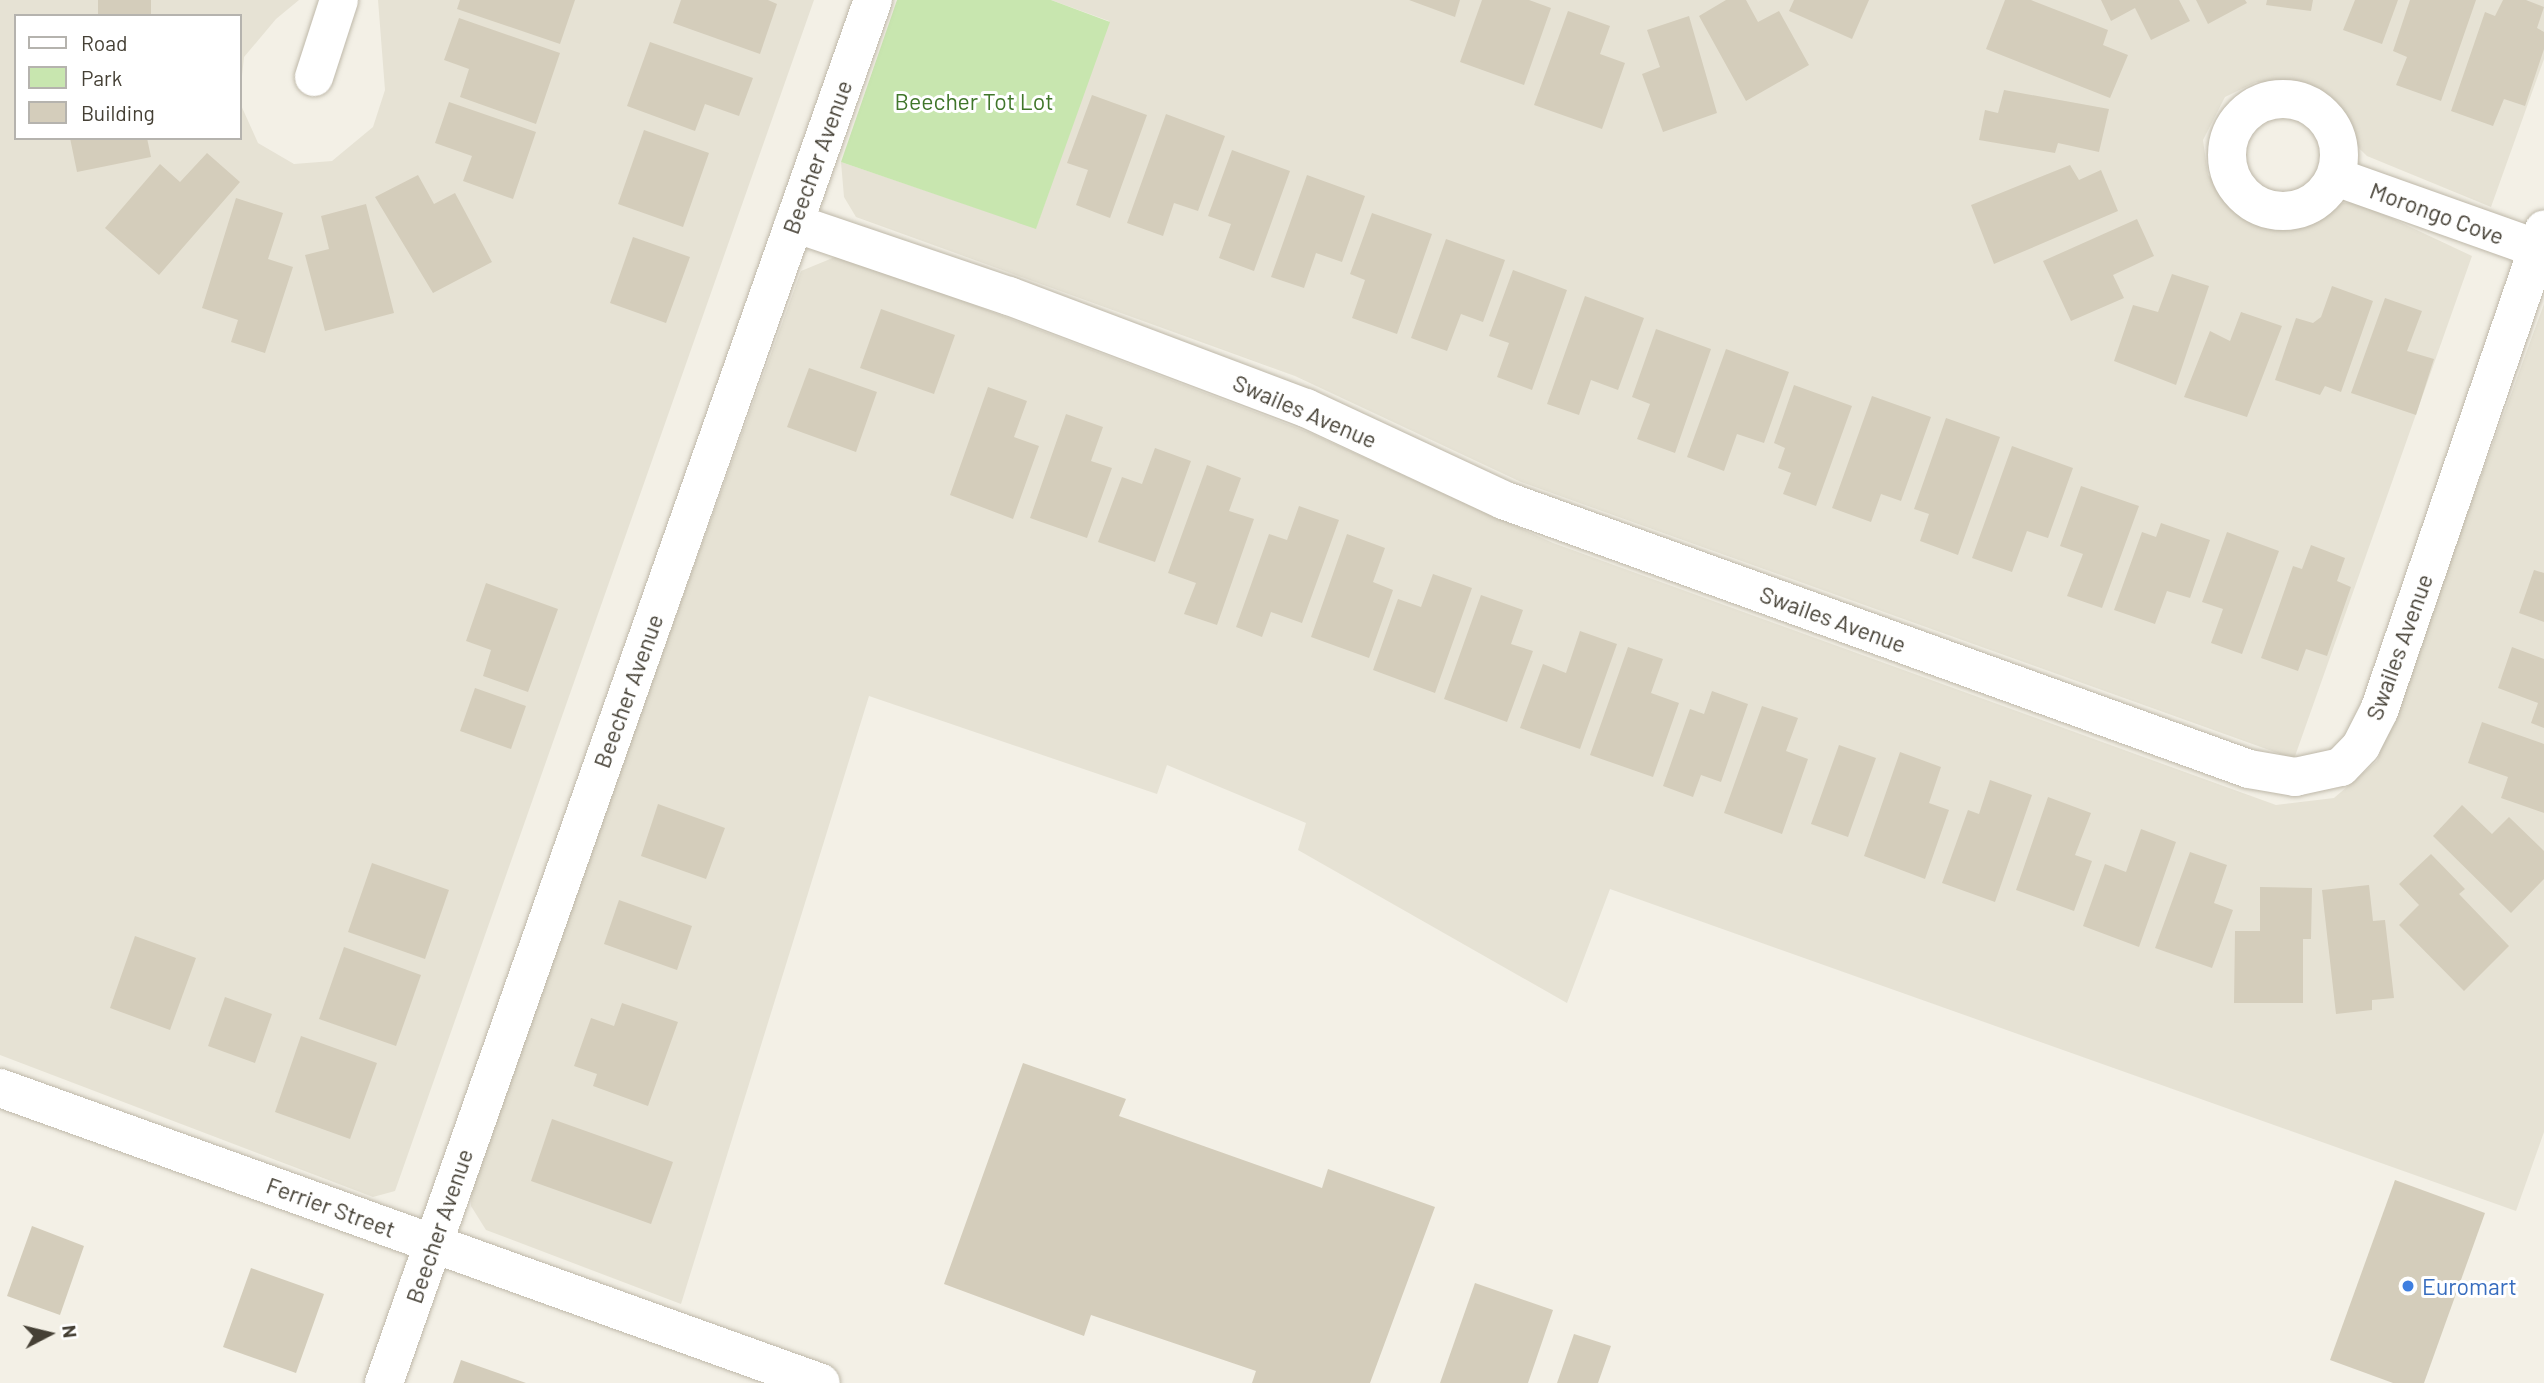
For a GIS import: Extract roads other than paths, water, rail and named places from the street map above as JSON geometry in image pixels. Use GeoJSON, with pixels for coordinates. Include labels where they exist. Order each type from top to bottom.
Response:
{"type":"FeatureCollection","features":[{"type":"Feature","properties":{"kind":"street"},"geometry":{"type":"LineString","coordinates":[[314,77],[339,0]]}},
{"type":"Feature","properties":{"kind":"street","name":"Beecher Avenue"},"geometry":{"type":"LineString","coordinates":[[384,1383],[873,0]]}},
{"type":"Feature","properties":{"kind":"street","name":"Morongo Cove"},"geometry":{"type":"LineString","coordinates":[[2336,177],[2541,240]]}},
{"type":"Feature","properties":{"kind":"street","name":"Swailes Avenue"},"geometry":{"type":"LineString","coordinates":[[794,223],[1009,296],[1306,408],[1503,500],[2236,764],[2295,777],[2341,767],[2361,746],[2379,711],[2541,240]]}},
{"type":"Feature","properties":{"kind":"street","name":"Ferrier Street"},"geometry":{"type":"LineString","coordinates":[[0,1088],[821,1383]]}},
{"type":"Feature","properties":{"kind":"place","name":"Euromart"},"geometry":{"type":"Point","coordinates":[2408,1286]}},
{"type":"Feature","properties":{"kind":"park label","name":"Beecher Tot Lot"},"geometry":{"type":"Point","coordinates":[974,101]}}]}
